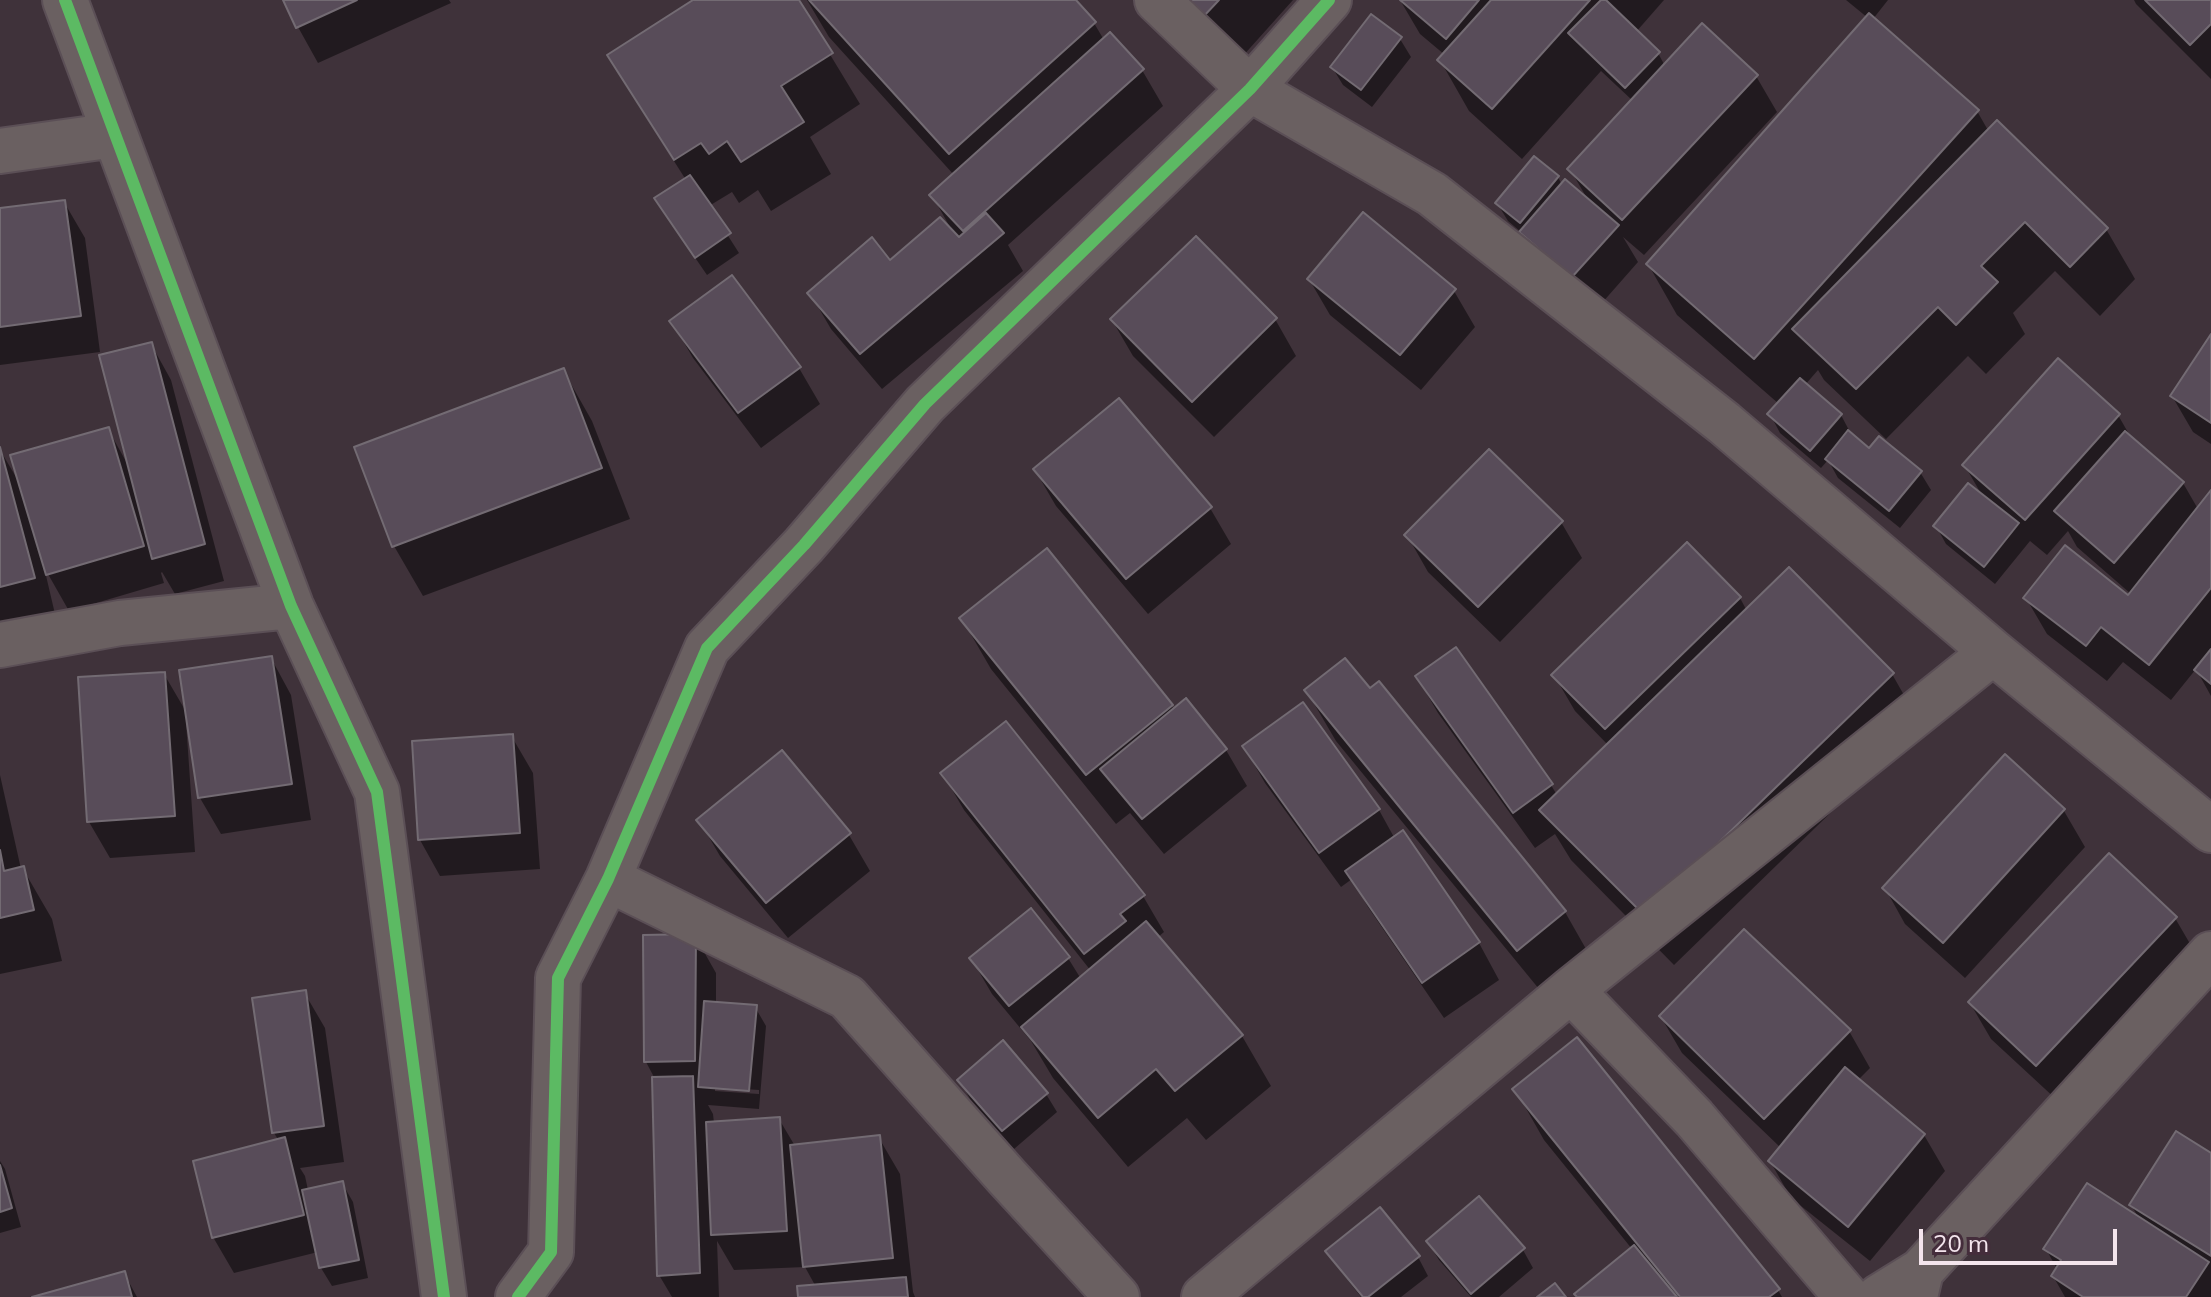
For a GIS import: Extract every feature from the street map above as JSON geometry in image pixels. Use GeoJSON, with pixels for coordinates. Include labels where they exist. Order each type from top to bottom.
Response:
{"type":"FeatureCollection","features":[{"type":"Feature","properties":{"kind":"street"},"geometry":{"type":"LineString","coordinates":[[65,0],[291,606],[377,792],[444,1297]]}},
{"type":"Feature","properties":{"kind":"street"},"geometry":{"type":"LineString","coordinates":[[1157,0],[1250,89],[1432,194],[1724,423],[1993,652],[2211,830]]}},
{"type":"Feature","properties":{"kind":"street"},"geometry":{"type":"LineString","coordinates":[[518,1297],[551,1252],[558,978],[608,879],[707,648],[804,545],[925,404],[1250,89],[1329,0]]}},
{"type":"Feature","properties":{"kind":"street"},"geometry":{"type":"LineString","coordinates":[[0,151],[115,135]]}},
{"type":"Feature","properties":{"kind":"street"},"geometry":{"type":"LineString","coordinates":[[0,645],[120,623],[291,606]]}},
{"type":"Feature","properties":{"kind":"street"},"geometry":{"type":"LineString","coordinates":[[1204,1297],[1571,990],[1993,652]]}},
{"type":"Feature","properties":{"kind":"street"},"geometry":{"type":"LineString","coordinates":[[608,879],[847,997],[1117,1297]]}},
{"type":"Feature","properties":{"kind":"street"},"geometry":{"type":"LineString","coordinates":[[1879,1297],[1918,1284],[2211,954]]}},
{"type":"Feature","properties":{"kind":"street"},"geometry":{"type":"LineString","coordinates":[[1571,990],[1694,1118],[1847,1297]]}},
{"type":"Feature","properties":{"kind":"building"},"geometry":{"type":"Polygon","coordinates":[[[283,0],[357,0],[296,28],[283,0]]]}},
{"type":"Feature","properties":{"kind":"building"},"geometry":{"type":"Polygon","coordinates":[[[693,0],[799,0],[833,53],[781,86],[804,122],[741,162],[727,141],[709,154],[701,143],[674,160],[607,55],[693,0]]]}},
{"type":"Feature","properties":{"kind":"building"},"geometry":{"type":"Polygon","coordinates":[[[809,0],[1076,0],[1096,22],[949,154],[809,0]]]}},
{"type":"Feature","properties":{"kind":"building"},"geometry":{"type":"Polygon","coordinates":[[[1184,0],[1219,0],[1203,17],[1184,0]]]}},
{"type":"Feature","properties":{"kind":"building"},"geometry":{"type":"Polygon","coordinates":[[[1400,0],[1479,0],[1446,39],[1400,0]]]}},
{"type":"Feature","properties":{"kind":"building"},"geometry":{"type":"Polygon","coordinates":[[[1491,0],[1590,0],[1492,109],[1437,60],[1491,0]]]}},
{"type":"Feature","properties":{"kind":"building"},"geometry":{"type":"Polygon","coordinates":[[[1601,0],[1606,0],[1660,52],[1625,88],[1568,33],[1601,0]]]}},
{"type":"Feature","properties":{"kind":"building"},"geometry":{"type":"Polygon","coordinates":[[[2145,0],[2211,0],[2211,24],[2190,45],[2145,0]]]}},
{"type":"Feature","properties":{"kind":"building"},"geometry":{"type":"Polygon","coordinates":[[[1869,13],[1979,110],[1754,359],[1646,264],[1869,13]]]}},
{"type":"Feature","properties":{"kind":"building"},"geometry":{"type":"Polygon","coordinates":[[[1371,14],[1402,37],[1361,90],[1330,67],[1371,14]]]}},
{"type":"Feature","properties":{"kind":"building"},"geometry":{"type":"Polygon","coordinates":[[[1702,23],[1758,75],[1622,220],[1567,169],[1702,23]]]}},
{"type":"Feature","properties":{"kind":"building"},"geometry":{"type":"Polygon","coordinates":[[[1110,32],[1144,69],[963,231],[929,195],[1110,32]]]}},
{"type":"Feature","properties":{"kind":"building"},"geometry":{"type":"Polygon","coordinates":[[[1997,120],[2108,228],[2070,267],[2025,222],[1981,266],[1998,282],[1956,325],[1938,307],[1856,389],[1792,329],[1997,120]]]}},
{"type":"Feature","properties":{"kind":"building"},"geometry":{"type":"Polygon","coordinates":[[[1534,156],[1559,176],[1520,223],[1495,203],[1534,156]]]}},
{"type":"Feature","properties":{"kind":"building"},"geometry":{"type":"Polygon","coordinates":[[[690,175],[731,233],[695,258],[654,198],[690,175]]]}},
{"type":"Feature","properties":{"kind":"building"},"geometry":{"type":"Polygon","coordinates":[[[1565,179],[1619,225],[1572,277],[1519,232],[1565,179]]]}},
{"type":"Feature","properties":{"kind":"building"},"geometry":{"type":"Polygon","coordinates":[[[65,200],[81,316],[0,327],[0,208],[65,200]]]}},
{"type":"Feature","properties":{"kind":"building"},"geometry":{"type":"Polygon","coordinates":[[[1363,212],[1456,289],[1400,355],[1307,279],[1363,212]]]}},
{"type":"Feature","properties":{"kind":"building"},"geometry":{"type":"Polygon","coordinates":[[[986,213],[1004,233],[860,354],[807,293],[872,237],[890,260],[940,217],[959,237],[986,213]]]}},
{"type":"Feature","properties":{"kind":"building"},"geometry":{"type":"Polygon","coordinates":[[[1196,236],[1277,318],[1192,402],[1110,319],[1196,236]]]}},
{"type":"Feature","properties":{"kind":"building"},"geometry":{"type":"Polygon","coordinates":[[[732,275],[801,367],[738,413],[669,321],[732,275]]]}},
{"type":"Feature","properties":{"kind":"building"},"geometry":{"type":"Polygon","coordinates":[[[2211,334],[2211,423],[2170,396],[2211,334]]]}},
{"type":"Feature","properties":{"kind":"building"},"geometry":{"type":"Polygon","coordinates":[[[152,342],[205,544],[152,559],[99,355],[152,342]]]}},
{"type":"Feature","properties":{"kind":"building"},"geometry":{"type":"Polygon","coordinates":[[[2058,358],[2120,414],[2025,520],[1962,465],[2058,358]]]}},
{"type":"Feature","properties":{"kind":"building"},"geometry":{"type":"Polygon","coordinates":[[[564,368],[602,468],[392,547],[354,447],[564,368]]]}},
{"type":"Feature","properties":{"kind":"building"},"geometry":{"type":"Polygon","coordinates":[[[1800,378],[1842,414],[1810,451],[1767,414],[1800,378]]]}},
{"type":"Feature","properties":{"kind":"building"},"geometry":{"type":"Polygon","coordinates":[[[1119,398],[1212,507],[1126,579],[1033,469],[1119,398]]]}},
{"type":"Feature","properties":{"kind":"building"},"geometry":{"type":"Polygon","coordinates":[[[109,427],[144,546],[46,575],[10,455],[109,427]]]}},
{"type":"Feature","properties":{"kind":"building"},"geometry":{"type":"Polygon","coordinates":[[[1848,430],[1869,448],[1879,436],[1922,471],[1889,511],[1825,459],[1848,430]]]}},
{"type":"Feature","properties":{"kind":"building"},"geometry":{"type":"Polygon","coordinates":[[[2125,431],[2184,482],[2114,563],[2054,511],[2125,431]]]}},
{"type":"Feature","properties":{"kind":"building"},"geometry":{"type":"Polygon","coordinates":[[[0,447],[35,578],[0,587],[0,447]]]}},
{"type":"Feature","properties":{"kind":"building"},"geometry":{"type":"Polygon","coordinates":[[[1489,449],[1563,521],[1478,607],[1404,535],[1489,449]]]}},
{"type":"Feature","properties":{"kind":"building"},"geometry":{"type":"Polygon","coordinates":[[[1968,483],[2019,523],[1984,567],[1933,526],[1968,483]]]}},
{"type":"Feature","properties":{"kind":"building"},"geometry":{"type":"Polygon","coordinates":[[[2211,490],[2211,588],[2149,665],[2101,627],[2086,646],[2023,598],[2065,545],[2128,595],[2211,490]]]}},
{"type":"Feature","properties":{"kind":"building"},"geometry":{"type":"Polygon","coordinates":[[[1687,542],[1741,597],[1605,729],[1551,675],[1687,542]]]}},
{"type":"Feature","properties":{"kind":"building"},"geometry":{"type":"Polygon","coordinates":[[[1047,548],[1173,705],[1086,775],[959,618],[1047,548]]]}},
{"type":"Feature","properties":{"kind":"building"},"geometry":{"type":"Polygon","coordinates":[[[1789,567],[1894,673],[1644,915],[1539,810],[1789,567]]]}},
{"type":"Feature","properties":{"kind":"building"},"geometry":{"type":"Polygon","coordinates":[[[1456,647],[1553,784],[1513,813],[1415,676],[1456,647]]]}},
{"type":"Feature","properties":{"kind":"building"},"geometry":{"type":"Polygon","coordinates":[[[2211,649],[2211,684],[2194,670],[2211,649]]]}},
{"type":"Feature","properties":{"kind":"building"},"geometry":{"type":"Polygon","coordinates":[[[272,656],[292,784],[198,798],[179,670],[272,656]]]}},
{"type":"Feature","properties":{"kind":"building"},"geometry":{"type":"Polygon","coordinates":[[[1345,658],[1370,688],[1379,681],[1566,911],[1517,951],[1304,690],[1345,658]]]}},
{"type":"Feature","properties":{"kind":"building"},"geometry":{"type":"Polygon","coordinates":[[[165,672],[175,816],[87,822],[78,677],[165,672]]]}},
{"type":"Feature","properties":{"kind":"building"},"geometry":{"type":"Polygon","coordinates":[[[1186,698],[1227,749],[1142,819],[1100,769],[1186,698]]]}},
{"type":"Feature","properties":{"kind":"building"},"geometry":{"type":"Polygon","coordinates":[[[1303,702],[1380,809],[1319,853],[1242,746],[1303,702]]]}},
{"type":"Feature","properties":{"kind":"building"},"geometry":{"type":"Polygon","coordinates":[[[1006,721],[1145,895],[1120,914],[1126,921],[1084,954],[940,773],[1006,721]]]}},
{"type":"Feature","properties":{"kind":"building"},"geometry":{"type":"Polygon","coordinates":[[[513,734],[520,833],[418,840],[412,741],[513,734]]]}},
{"type":"Feature","properties":{"kind":"building"},"geometry":{"type":"Polygon","coordinates":[[[782,750],[851,833],[766,903],[696,820],[782,750]]]}},
{"type":"Feature","properties":{"kind":"building"},"geometry":{"type":"Polygon","coordinates":[[[2005,754],[2065,809],[1943,943],[1882,888],[2005,754]]]}},
{"type":"Feature","properties":{"kind":"building"},"geometry":{"type":"Polygon","coordinates":[[[1403,830],[1480,942],[1422,983],[1345,871],[1403,830]]]}},
{"type":"Feature","properties":{"kind":"building"},"geometry":{"type":"Polygon","coordinates":[[[0,850],[4,871],[24,866],[34,910],[0,918],[0,850]]]}},
{"type":"Feature","properties":{"kind":"building"},"geometry":{"type":"Polygon","coordinates":[[[2109,853],[2177,917],[2036,1066],[1968,1002],[2109,853]]]}},
{"type":"Feature","properties":{"kind":"building"},"geometry":{"type":"Polygon","coordinates":[[[1031,908],[1070,957],[1009,1006],[969,958],[1031,908]]]}},
{"type":"Feature","properties":{"kind":"building"},"geometry":{"type":"Polygon","coordinates":[[[1146,921],[1243,1035],[1175,1091],[1156,1069],[1098,1118],[1021,1027],[1146,921]]]}},
{"type":"Feature","properties":{"kind":"building"},"geometry":{"type":"Polygon","coordinates":[[[1744,929],[1851,1030],[1764,1119],[1659,1016],[1744,929]]]}},
{"type":"Feature","properties":{"kind":"building"},"geometry":{"type":"Polygon","coordinates":[[[696,934],[695,1061],[644,1062],[643,935],[696,934]]]}},
{"type":"Feature","properties":{"kind":"building"},"geometry":{"type":"Polygon","coordinates":[[[306,990],[324,1126],[272,1133],[252,998],[306,990]]]}},
{"type":"Feature","properties":{"kind":"building"},"geometry":{"type":"Polygon","coordinates":[[[704,1001],[757,1005],[749,1091],[698,1087],[704,1001]]]}},
{"type":"Feature","properties":{"kind":"building"},"geometry":{"type":"Polygon","coordinates":[[[1577,1037],[1780,1289],[1769,1297],[1680,1297],[1512,1089],[1577,1037]]]}},
{"type":"Feature","properties":{"kind":"building"},"geometry":{"type":"Polygon","coordinates":[[[1003,1040],[1048,1093],[1002,1131],[957,1080],[1003,1040]]]}},
{"type":"Feature","properties":{"kind":"building"},"geometry":{"type":"Polygon","coordinates":[[[1845,1067],[1925,1134],[1848,1227],[1768,1161],[1845,1067]]]}},
{"type":"Feature","properties":{"kind":"building"},"geometry":{"type":"Polygon","coordinates":[[[693,1076],[700,1273],[657,1276],[652,1077],[693,1076]]]}},
{"type":"Feature","properties":{"kind":"building"},"geometry":{"type":"Polygon","coordinates":[[[780,1117],[787,1231],[711,1235],[706,1122],[780,1117]]]}},
{"type":"Feature","properties":{"kind":"building"},"geometry":{"type":"Polygon","coordinates":[[[2176,1131],[2211,1153],[2211,1256],[2129,1205],[2176,1131]]]}},
{"type":"Feature","properties":{"kind":"building"},"geometry":{"type":"Polygon","coordinates":[[[880,1135],[893,1258],[803,1267],[790,1145],[880,1135]]]}},
{"type":"Feature","properties":{"kind":"building"},"geometry":{"type":"Polygon","coordinates":[[[285,1137],[304,1215],[212,1238],[193,1161],[285,1137]]]}},
{"type":"Feature","properties":{"kind":"building"},"geometry":{"type":"Polygon","coordinates":[[[0,1165],[12,1208],[0,1212],[0,1165]]]}},
{"type":"Feature","properties":{"kind":"building"},"geometry":{"type":"Polygon","coordinates":[[[343,1181],[359,1260],[319,1268],[302,1190],[343,1181]]]}},
{"type":"Feature","properties":{"kind":"building"},"geometry":{"type":"Polygon","coordinates":[[[2087,1183],[2209,1262],[2186,1297],[2083,1297],[2051,1276],[2061,1260],[2043,1249],[2087,1183]]]}},
{"type":"Feature","properties":{"kind":"building"},"geometry":{"type":"Polygon","coordinates":[[[1479,1196],[1525,1248],[1471,1294],[1426,1241],[1479,1196]]]}},
{"type":"Feature","properties":{"kind":"building"},"geometry":{"type":"Polygon","coordinates":[[[1380,1207],[1420,1256],[1368,1297],[1363,1297],[1325,1251],[1380,1207]]]}},
{"type":"Feature","properties":{"kind":"building"},"geometry":{"type":"Polygon","coordinates":[[[1634,1245],[1677,1297],[1577,1297],[1574,1294],[1634,1245]]]}},
{"type":"Feature","properties":{"kind":"building"},"geometry":{"type":"Polygon","coordinates":[[[125,1271],[132,1297],[32,1297],[125,1271]]]}},
{"type":"Feature","properties":{"kind":"building"},"geometry":{"type":"Polygon","coordinates":[[[906,1277],[908,1297],[798,1297],[797,1286],[906,1277]]]}},
{"type":"Feature","properties":{"kind":"building"},"geometry":{"type":"Polygon","coordinates":[[[1555,1283],[1566,1297],[1537,1297],[1555,1283]]]}},
{"type":"Feature","properties":{"kind":"cycle path"},"geometry":{"type":"LineString","coordinates":[[65,0],[291,606],[377,792],[444,1297]]}},
{"type":"Feature","properties":{"kind":"cycle path"},"geometry":{"type":"LineString","coordinates":[[518,1297],[551,1252],[558,978],[608,879],[707,648],[804,545],[925,404],[1250,89],[1329,0]]}}]}
